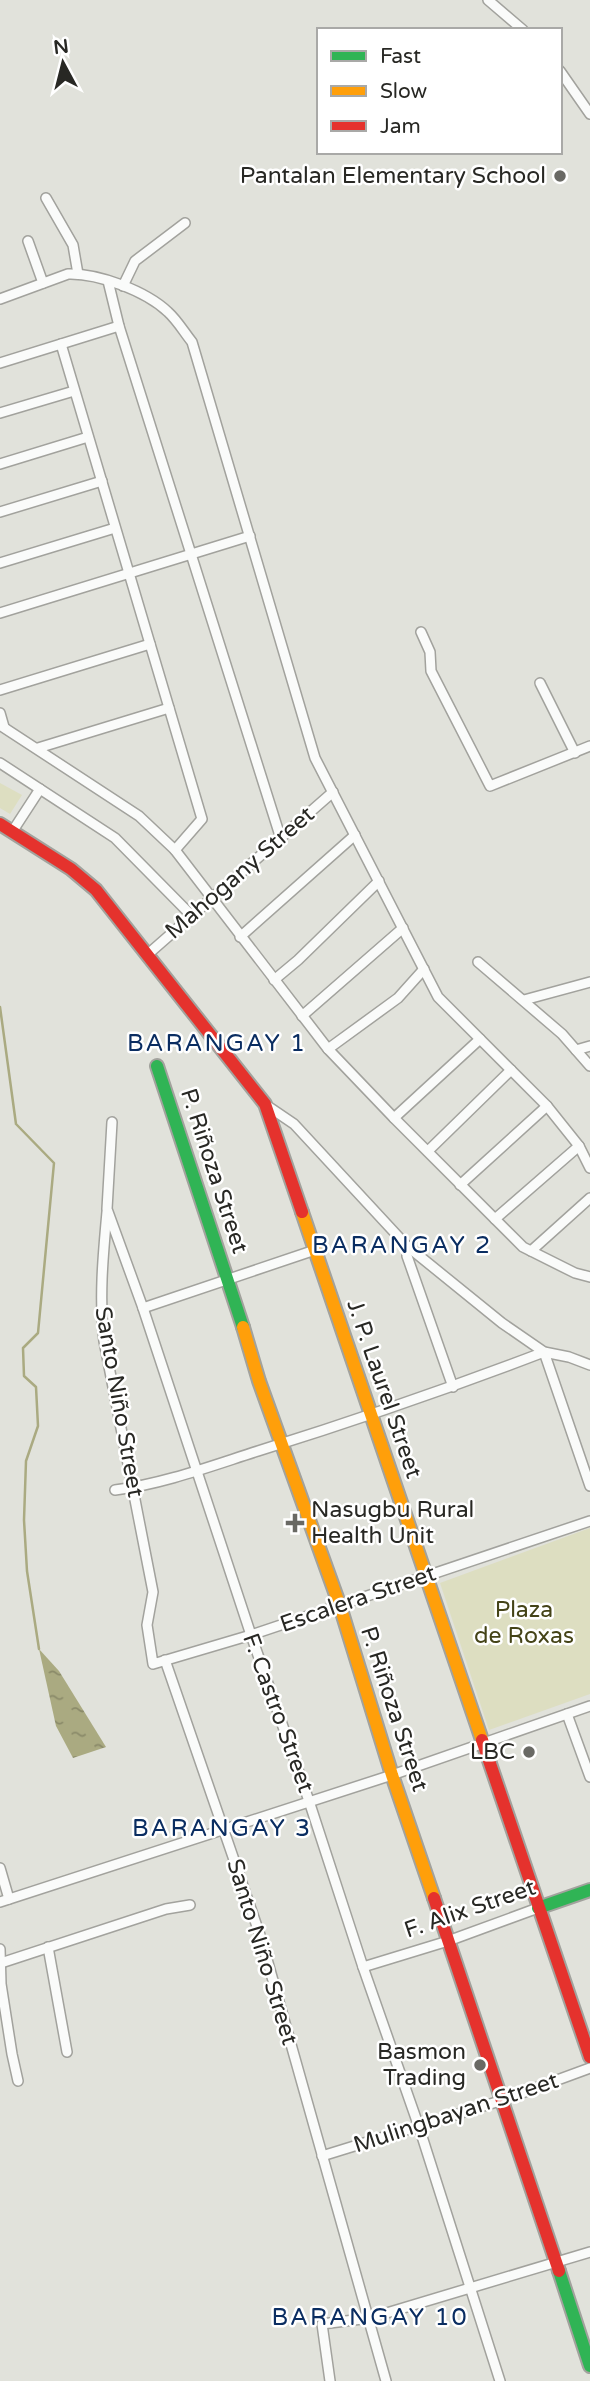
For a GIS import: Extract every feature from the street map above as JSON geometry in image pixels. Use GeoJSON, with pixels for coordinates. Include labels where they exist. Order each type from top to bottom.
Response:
{"type":"FeatureCollection","features":[{"type":"Feature","properties":{"kind":"main road","name":"J. P. Laurel Street"},"geometry":{"type":"LineString","coordinates":[[0,824],[86,880],[96,890],[265,1104],[590,2057]]}},
{"type":"Feature","properties":{"kind":"main road","name":"P. Riñoza Street"},"geometry":{"type":"LineString","coordinates":[[157,1066],[228,1278],[258,1381],[340,1606],[392,1775],[590,2366]]}},
{"type":"Feature","properties":{"kind":"main road","name":"F. Alix Street"},"geometry":{"type":"LineString","coordinates":[[538,1908],[590,1890]]}},
{"type":"Feature","properties":{"kind":"street"},"geometry":{"type":"LineString","coordinates":[[488,0],[521,28]]}},
{"type":"Feature","properties":{"kind":"street"},"geometry":{"type":"LineString","coordinates":[[562,74],[590,114]]}},
{"type":"Feature","properties":{"kind":"street"},"geometry":{"type":"LineString","coordinates":[[46,198],[73,245],[78,274]]}},
{"type":"Feature","properties":{"kind":"street"},"geometry":{"type":"LineString","coordinates":[[123,286],[135,261],[185,223]]}},
{"type":"Feature","properties":{"kind":"street"},"geometry":{"type":"LineString","coordinates":[[28,241],[43,283]]}},
{"type":"Feature","properties":{"kind":"street"},"geometry":{"type":"LineString","coordinates":[[0,299],[68,274],[78,274],[140,293],[169,313],[192,342],[315,758],[438,998],[547,1106],[579,1146],[590,1168]]}},
{"type":"Feature","properties":{"kind":"street"},"geometry":{"type":"LineString","coordinates":[[108,281],[119,326],[281,839]]}},
{"type":"Feature","properties":{"kind":"street"},"geometry":{"type":"LineString","coordinates":[[0,363],[119,326]]}},
{"type":"Feature","properties":{"kind":"street"},"geometry":{"type":"LineString","coordinates":[[61,344],[202,819],[175,850]]}},
{"type":"Feature","properties":{"kind":"street"},"geometry":{"type":"LineString","coordinates":[[0,413],[74,391]]}},
{"type":"Feature","properties":{"kind":"street"},"geometry":{"type":"LineString","coordinates":[[0,464],[88,437]]}},
{"type":"Feature","properties":{"kind":"street"},"geometry":{"type":"LineString","coordinates":[[0,512],[102,481]]}},
{"type":"Feature","properties":{"kind":"street"},"geometry":{"type":"LineString","coordinates":[[0,563],[115,528]]}},
{"type":"Feature","properties":{"kind":"street"},"geometry":{"type":"LineString","coordinates":[[0,612],[250,536]]}},
{"type":"Feature","properties":{"kind":"street"},"geometry":{"type":"LineString","coordinates":[[421,632],[430,652],[431,671],[490,786],[590,746]]}},
{"type":"Feature","properties":{"kind":"street"},"geometry":{"type":"LineString","coordinates":[[0,690],[149,644]]}},
{"type":"Feature","properties":{"kind":"street"},"geometry":{"type":"LineString","coordinates":[[540,683],[575,752]]}},
{"type":"Feature","properties":{"kind":"street"},"geometry":{"type":"LineString","coordinates":[[38,748],[169,708]]}},
{"type":"Feature","properties":{"kind":"street"},"geometry":{"type":"LineString","coordinates":[[0,713],[2,726],[139,816],[175,850],[328,1049],[523,1247],[575,1273],[590,1277]]}},
{"type":"Feature","properties":{"kind":"street"},"geometry":{"type":"LineString","coordinates":[[0,763],[115,838],[188,912]]}},
{"type":"Feature","properties":{"kind":"street"},"geometry":{"type":"LineString","coordinates":[[12,832],[40,789]]}},
{"type":"Feature","properties":{"kind":"street","name":"Mahogany Street"},"geometry":{"type":"LineString","coordinates":[[147,955],[333,792]]}},
{"type":"Feature","properties":{"kind":"street"},"geometry":{"type":"LineString","coordinates":[[240,937],[355,835]]}},
{"type":"Feature","properties":{"kind":"street"},"geometry":{"type":"LineString","coordinates":[[274,980],[379,881]]}},
{"type":"Feature","properties":{"kind":"street"},"geometry":{"type":"LineString","coordinates":[[302,1016],[403,928]]}},
{"type":"Feature","properties":{"kind":"street"},"geometry":{"type":"LineString","coordinates":[[478,962],[562,1034],[590,1066]]}},
{"type":"Feature","properties":{"kind":"street"},"geometry":{"type":"LineString","coordinates":[[328,1049],[398,998],[424,969]]}},
{"type":"Feature","properties":{"kind":"street"},"geometry":{"type":"LineString","coordinates":[[524,1000],[590,982]]}},
{"type":"Feature","properties":{"kind":"street"},"geometry":{"type":"LineString","coordinates":[[394,1118],[480,1039]]}},
{"type":"Feature","properties":{"kind":"street"},"geometry":{"type":"LineString","coordinates":[[576,1050],[590,1046]]}},
{"type":"Feature","properties":{"kind":"street"},"geometry":{"type":"LineString","coordinates":[[428,1151],[512,1070]]}},
{"type":"Feature","properties":{"kind":"street"},"geometry":{"type":"LineString","coordinates":[[265,1104],[294,1124],[407,1245],[502,1323],[544,1352],[590,1365]]}},
{"type":"Feature","properties":{"kind":"street"},"geometry":{"type":"LineString","coordinates":[[460,1185],[547,1106]]}},
{"type":"Feature","properties":{"kind":"street","name":"F. Castro Street"},"geometry":{"type":"LineString","coordinates":[[112,1122],[107,1209],[143,1308],[250,1636],[419,2127],[500,2381]]}},
{"type":"Feature","properties":{"kind":"street"},"geometry":{"type":"LineString","coordinates":[[495,1219],[579,1146]]}},
{"type":"Feature","properties":{"kind":"street"},"geometry":{"type":"LineString","coordinates":[[531,1251],[590,1198]]}},
{"type":"Feature","properties":{"kind":"street","name":"Santo Niño Street"},"geometry":{"type":"LineString","coordinates":[[107,1209],[100,1284],[104,1341],[153,1592],[147,1625],[153,1664],[165,1660],[261,1938],[386,2381]]}},
{"type":"Feature","properties":{"kind":"street"},"geometry":{"type":"LineString","coordinates":[[407,1245],[407,1256],[453,1387]]}},
{"type":"Feature","properties":{"kind":"street"},"geometry":{"type":"LineString","coordinates":[[143,1308],[315,1250]]}},
{"type":"Feature","properties":{"kind":"street"},"geometry":{"type":"LineString","coordinates":[[115,1490],[134,1488],[196,1471],[282,1444],[453,1387],[544,1352]]}},
{"type":"Feature","properties":{"kind":"street"},"geometry":{"type":"LineString","coordinates":[[544,1352],[590,1486]]}},
{"type":"Feature","properties":{"kind":"street","name":"Escalera Street"},"geometry":{"type":"LineString","coordinates":[[165,1660],[250,1636],[590,1521]]}},
{"type":"Feature","properties":{"kind":"street"},"geometry":{"type":"LineString","coordinates":[[0,1868],[4,1900],[392,1775],[590,1706]]}},
{"type":"Feature","properties":{"kind":"street"},"geometry":{"type":"LineString","coordinates":[[567,1714],[590,1777]]}},
{"type":"Feature","properties":{"kind":"street"},"geometry":{"type":"LineString","coordinates":[[1,1963],[166,1909],[190,1905]]}},
{"type":"Feature","properties":{"kind":"street","name":"F. Alix Street"},"geometry":{"type":"LineString","coordinates":[[363,1967],[448,1941],[538,1908]]}},
{"type":"Feature","properties":{"kind":"street"},"geometry":{"type":"LineString","coordinates":[[48,1947],[67,2052]]}},
{"type":"Feature","properties":{"kind":"street"},"geometry":{"type":"LineString","coordinates":[[0,1950],[1,1984],[19,2081]]}},
{"type":"Feature","properties":{"kind":"street","name":"Mulingbayan Street"},"geometry":{"type":"LineString","coordinates":[[322,2156],[503,2100],[590,2068]]}},
{"type":"Feature","properties":{"kind":"street"},"geometry":{"type":"LineString","coordinates":[[330,2381],[322,2324],[370,2318],[590,2252]]}},
{"type":"Feature","properties":{"kind":"green space"},"geometry":{"type":"Polygon","coordinates":[[[0,783],[22,795],[10,814],[0,808],[0,783]]]}},
{"type":"Feature","properties":{"kind":"green space","name":"Plaza de Roxas"},"geometry":{"type":"Polygon","coordinates":[[[590,1528],[590,1694],[489,1730],[440,1583],[590,1528]]]}},
{"type":"Feature","properties":{"kind":"water"},"geometry":{"type":"Polygon","coordinates":[[[39,1649],[59,1671],[106,1747],[73,1758],[56,1726],[39,1649]]]}},
{"type":"Feature","properties":{"kind":"waterway"},"geometry":{"type":"LineString","coordinates":[[0,1007],[16,1124],[54,1163],[38,1333],[23,1348],[24,1376],[36,1387],[38,1426],[26,1461],[24,1520],[27,1571],[39,1649]]}},
{"type":"Feature","properties":{"kind":"traffic: fast"},"geometry":{"type":"LineString","coordinates":[[157,1066],[243,1327]]}},
{"type":"Feature","properties":{"kind":"traffic: fast"},"geometry":{"type":"LineString","coordinates":[[538,1908],[590,1890]]}},
{"type":"Feature","properties":{"kind":"traffic: fast"},"geometry":{"type":"LineString","coordinates":[[559,2271],[590,2366]]}},
{"type":"Feature","properties":{"kind":"traffic: slow"},"geometry":{"type":"LineString","coordinates":[[302,1212],[482,1740]]}},
{"type":"Feature","properties":{"kind":"traffic: slow"},"geometry":{"type":"LineString","coordinates":[[243,1327],[259,1381],[340,1606],[392,1775],[434,1898]]}},
{"type":"Feature","properties":{"kind":"traffic: jam"},"geometry":{"type":"LineString","coordinates":[[0,824],[71,869],[96,890],[265,1104],[302,1212]]}},
{"type":"Feature","properties":{"kind":"traffic: jam"},"geometry":{"type":"LineString","coordinates":[[482,1740],[590,2057]]}},
{"type":"Feature","properties":{"kind":"traffic: jam"},"geometry":{"type":"LineString","coordinates":[[434,1898],[559,2271]]}},
{"type":"Feature","properties":{"kind":"place","name":"Pantalan Elementary School"},"geometry":{"type":"Point","coordinates":[560,176]}},
{"type":"Feature","properties":{"kind":"place","name":"Nasugbu Rural Health Unit"},"geometry":{"type":"Point","coordinates":[295,1523]}},
{"type":"Feature","properties":{"kind":"place","name":"LBC"},"geometry":{"type":"Point","coordinates":[529,1752]}},
{"type":"Feature","properties":{"kind":"place","name":"Basmon Trading"},"geometry":{"type":"Point","coordinates":[480,2065]}},
{"type":"Feature","properties":{"kind":"district","name":"BARANGAY 1"},"geometry":{"type":"Point","coordinates":[217,1043]}},
{"type":"Feature","properties":{"kind":"district","name":"BARANGAY 2"},"geometry":{"type":"Point","coordinates":[402,1245]}},
{"type":"Feature","properties":{"kind":"district","name":"BARANGAY 3"},"geometry":{"type":"Point","coordinates":[222,1828]}},
{"type":"Feature","properties":{"kind":"district","name":"BARANGAY 10"},"geometry":{"type":"Point","coordinates":[370,2317]}}]}
